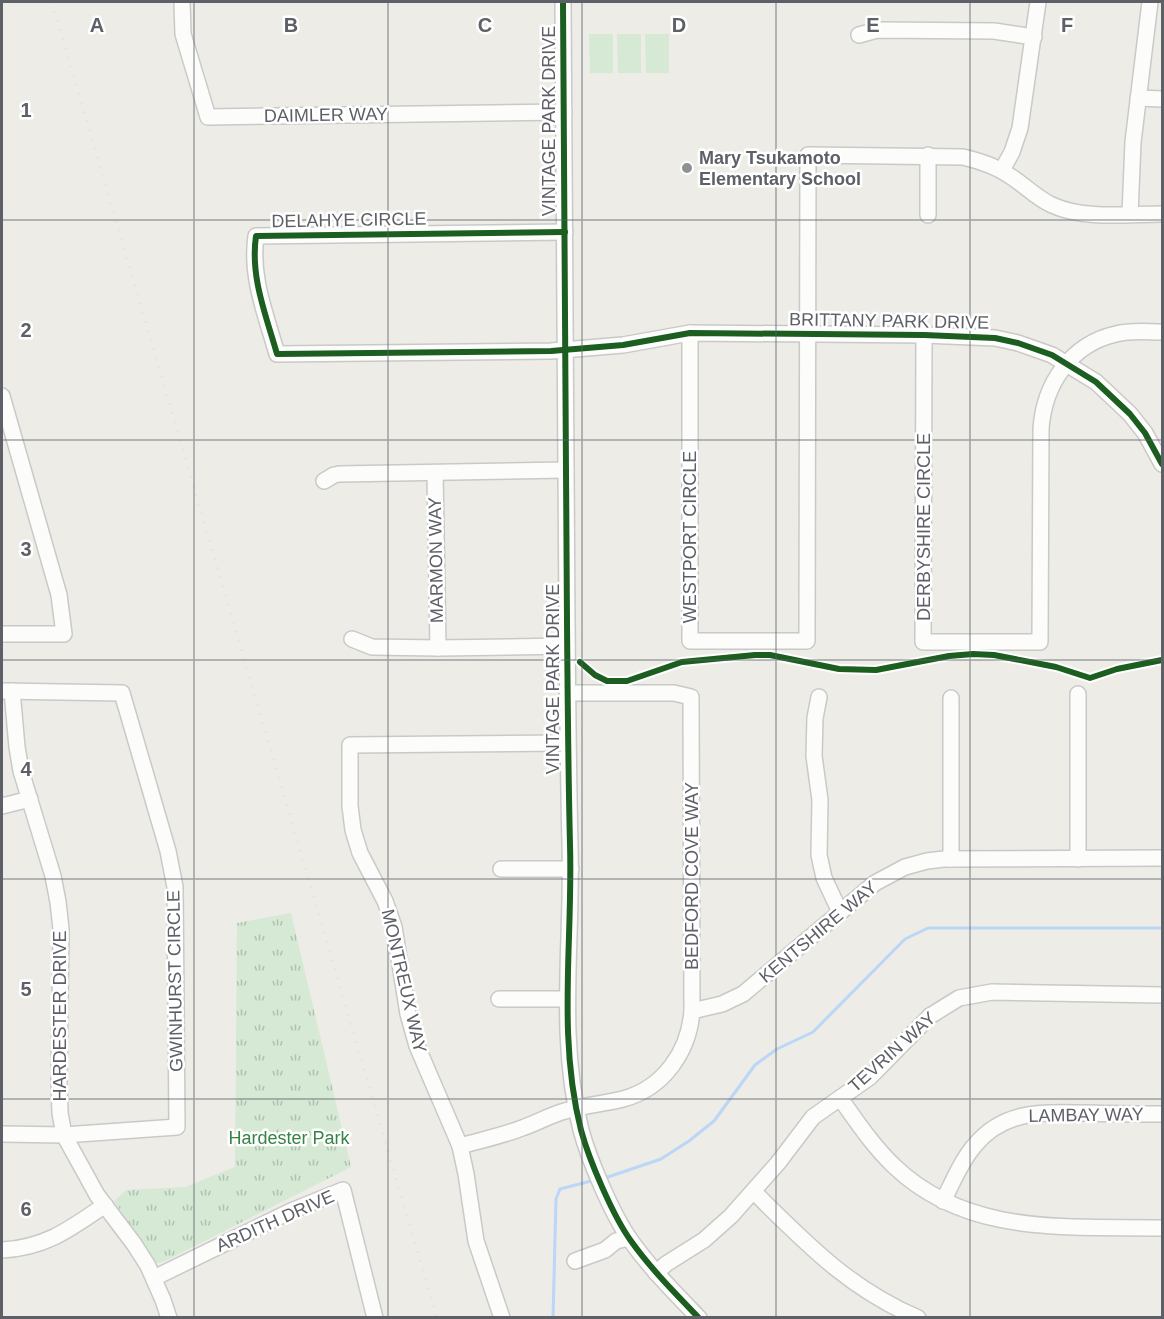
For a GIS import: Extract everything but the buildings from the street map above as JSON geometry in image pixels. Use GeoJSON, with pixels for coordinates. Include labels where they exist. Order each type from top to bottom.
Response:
{"type":"FeatureCollection","features":[{"type":"Feature","properties":{"kind":"street","name":"DAIMLER WAY"},"geometry":{"type":"LineString","coordinates":[[182,2],[183,34],[208,117],[564,111]]}},
{"type":"Feature","properties":{"kind":"street","name":"VINTAGE PARK DRIVE"},"geometry":{"type":"LineString","coordinates":[[563,2],[567,743],[571,869],[567,999],[568,1047],[581,1131],[602,1185],[629,1238],[656,1273],[699,1317]]}},
{"type":"Feature","properties":{"kind":"street"},"geometry":{"type":"LineString","coordinates":[[1002,170],[1012,152],[1020,128],[1038,2]]}},
{"type":"Feature","properties":{"kind":"street"},"geometry":{"type":"LineString","coordinates":[[1130,214],[1131,163],[1150,2]]}},
{"type":"Feature","properties":{"kind":"street"},"geometry":{"type":"LineString","coordinates":[[859,35],[877,30],[994,31],[1034,37]]}},
{"type":"Feature","properties":{"kind":"street"},"geometry":{"type":"LineString","coordinates":[[1138,98],[1162,99]]}},
{"type":"Feature","properties":{"kind":"street"},"geometry":{"type":"LineString","coordinates":[[808,334],[808,154],[963,157],[1002,170],[1040,198],[1062,209],[1086,214],[1162,214]]}},
{"type":"Feature","properties":{"kind":"street"},"geometry":{"type":"LineString","coordinates":[[928,155],[928,215]]}},
{"type":"Feature","properties":{"kind":"street","name":"DELAHYE CIRCLE"},"geometry":{"type":"LineString","coordinates":[[565,232],[256,236],[253,259],[256,282],[277,354],[551,351],[566,348]]}},
{"type":"Feature","properties":{"kind":"street"},"geometry":{"type":"LineString","coordinates":[[1067,363],[1085,347],[1106,337],[1129,332],[1162,332]]}},
{"type":"Feature","properties":{"kind":"street","name":"BRITTANY PARK DRIVE"},"geometry":{"type":"LineString","coordinates":[[566,348],[623,345],[690,333],[924,334],[994,338],[1041,351],[1067,363],[1096,382],[1114,397],[1145,433],[1162,461]]}},
{"type":"Feature","properties":{"kind":"street","name":"WESTPORT CIRCLE"},"geometry":{"type":"LineString","coordinates":[[690,333],[690,641],[807,641],[808,334]]}},
{"type":"Feature","properties":{"kind":"street","name":"DERBYSHIRE CIRCLE"},"geometry":{"type":"LineString","coordinates":[[924,334],[923,642],[1040,642],[1042,418],[1052,385],[1067,363]]}},
{"type":"Feature","properties":{"kind":"street"},"geometry":{"type":"LineString","coordinates":[[2,396],[59,595],[64,634],[2,634]]}},
{"type":"Feature","properties":{"kind":"street","name":"MARMON WAY"},"geometry":{"type":"LineString","coordinates":[[567,470],[435,473],[438,648],[567,646]]}},
{"type":"Feature","properties":{"kind":"street"},"geometry":{"type":"LineString","coordinates":[[324,481],[339,474],[435,473]]}},
{"type":"Feature","properties":{"kind":"street"},"geometry":{"type":"LineString","coordinates":[[352,639],[372,647],[438,648]]}},
{"type":"Feature","properties":{"kind":"street","name":"HARDESTER DRIVE"},"geometry":{"type":"LineString","coordinates":[[7,691],[16,747],[53,876],[58,902],[61,929],[59,1081],[63,1135],[86,1176],[134,1244],[154,1278],[168,1317]]}},
{"type":"Feature","properties":{"kind":"street","name":"GWINHURST CIRCLE"},"geometry":{"type":"LineString","coordinates":[[7,691],[122,693],[168,850],[175,888],[177,911],[177,1127],[63,1135]]}},
{"type":"Feature","properties":{"kind":"street","name":"BEDFORD COVE WAY"},"geometry":{"type":"LineString","coordinates":[[460,1146],[519,1129],[576,1108],[627,1098],[658,1082],[674,1065],[685,1044],[692,1011],[691,697],[674,693],[567,693]]}},
{"type":"Feature","properties":{"kind":"street"},"geometry":{"type":"LineString","coordinates":[[1078,694],[1078,859]]}},
{"type":"Feature","properties":{"kind":"street"},"geometry":{"type":"LineString","coordinates":[[819,697],[814,718],[814,756],[820,800],[819,855],[824,878],[840,912]]}},
{"type":"Feature","properties":{"kind":"street"},"geometry":{"type":"LineString","coordinates":[[951,698],[951,859]]}},
{"type":"Feature","properties":{"kind":"street","name":"MONTREUX WAY"},"geometry":{"type":"LineString","coordinates":[[460,1146],[417,1046],[408,1014],[394,927],[381,893],[360,853],[353,830],[350,806],[350,745],[567,743]]}},
{"type":"Feature","properties":{"kind":"street"},"geometry":{"type":"LineString","coordinates":[[2,806],[30,799]]}},
{"type":"Feature","properties":{"kind":"street","name":"KENTSHIRE WAY"},"geometry":{"type":"LineString","coordinates":[[692,1011],[722,1004],[743,994],[875,883],[894,872],[927,861],[1162,858]]}},
{"type":"Feature","properties":{"kind":"street"},"geometry":{"type":"LineString","coordinates":[[501,869],[571,869]]}},
{"type":"Feature","properties":{"kind":"street","name":"TEVRIN WAY"},"geometry":{"type":"LineString","coordinates":[[656,1273],[704,1240],[754,1192],[805,1125],[821,1110],[870,1077],[939,1009],[970,995],[992,992],[1162,995]]}},
{"type":"Feature","properties":{"kind":"street"},"geometry":{"type":"LineString","coordinates":[[499,999],[567,999]]}},
{"type":"Feature","properties":{"kind":"street"},"geometry":{"type":"LineString","coordinates":[[840,1098],[870,1140],[894,1166],[943,1201],[986,1218],[1008,1223],[1044,1226],[1162,1228]]}},
{"type":"Feature","properties":{"kind":"street","name":"LAMBAY WAY"},"geometry":{"type":"LineString","coordinates":[[943,1201],[962,1163],[976,1144],[993,1129],[1014,1118],[1036,1113],[1162,1114]]}},
{"type":"Feature","properties":{"kind":"street"},"geometry":{"type":"LineString","coordinates":[[2,1134],[63,1135]]}},
{"type":"Feature","properties":{"kind":"street"},"geometry":{"type":"LineString","coordinates":[[460,1146],[476,1241],[502,1317]]}},
{"type":"Feature","properties":{"kind":"street","name":"ARDITH DRIVE"},"geometry":{"type":"LineString","coordinates":[[154,1278],[291,1210],[343,1190],[375,1317]]}},
{"type":"Feature","properties":{"kind":"street"},"geometry":{"type":"LineString","coordinates":[[754,1192],[834,1268],[863,1290],[918,1317]]}},
{"type":"Feature","properties":{"kind":"street"},"geometry":{"type":"LineString","coordinates":[[2,1250],[33,1246],[53,1239],[105,1205]]}},
{"type":"Feature","properties":{"kind":"street"},"geometry":{"type":"LineString","coordinates":[[575,1262],[605,1250],[616,1241],[629,1238]]}},
{"type":"Feature","properties":{"kind":"green space"},"geometry":{"type":"Polygon","coordinates":[[[589,34],[613,34],[613,73],[590,73],[589,34]]]}},
{"type":"Feature","properties":{"kind":"green space"},"geometry":{"type":"Polygon","coordinates":[[[617,34],[641,34],[641,73],[618,73],[617,34]]]}},
{"type":"Feature","properties":{"kind":"green space"},"geometry":{"type":"Polygon","coordinates":[[[645,34],[669,34],[669,73],[646,73],[645,34]]]}},
{"type":"Feature","properties":{"kind":"green space","name":"Hardester Park"},"geometry":{"type":"Polygon","coordinates":[[[291,913],[351,1167],[158,1263],[114,1201],[126,1190],[185,1187],[235,1167],[237,923],[291,913]]]}},
{"type":"Feature","properties":{"kind":"waterway"},"geometry":{"type":"LineString","coordinates":[[605,1178],[661,1159],[689,1141],[714,1121],[755,1065],[777,1049],[813,1032],[905,939],[928,928],[1162,928]]}},
{"type":"Feature","properties":{"kind":"waterway"},"geometry":{"type":"LineString","coordinates":[[553,1318],[556,1199],[560,1189],[595,1180]]}},
{"type":"Feature","properties":{"kind":"railway"},"geometry":{"type":"LineString","coordinates":[[52,2],[437,1318]]}},
{"type":"Feature","properties":{"kind":"cycle path"},"geometry":{"type":"LineString","coordinates":[[563,2],[570,1059],[581,1130],[609,1203],[639,1251],[699,1318]]}},
{"type":"Feature","properties":{"kind":"cycle path"},"geometry":{"type":"LineString","coordinates":[[565,232],[256,236],[257,281],[277,354],[551,351],[623,345],[690,333],[924,335],[995,338],[1052,355],[1096,382],[1130,414],[1145,433],[1162,464]]}},
{"type":"Feature","properties":{"kind":"cycle path"},"geometry":{"type":"LineString","coordinates":[[580,662],[595,675],[607,681],[627,681],[682,662],[755,655],[770,655],[839,669],[876,670],[949,656],[994,655],[1056,667],[1090,678],[1117,669],[1162,660]]}},
{"type":"Feature","properties":{"kind":"place","name":"Mary Tsukamoto Elementary School"},"geometry":{"type":"Point","coordinates":[687,168]}}]}
